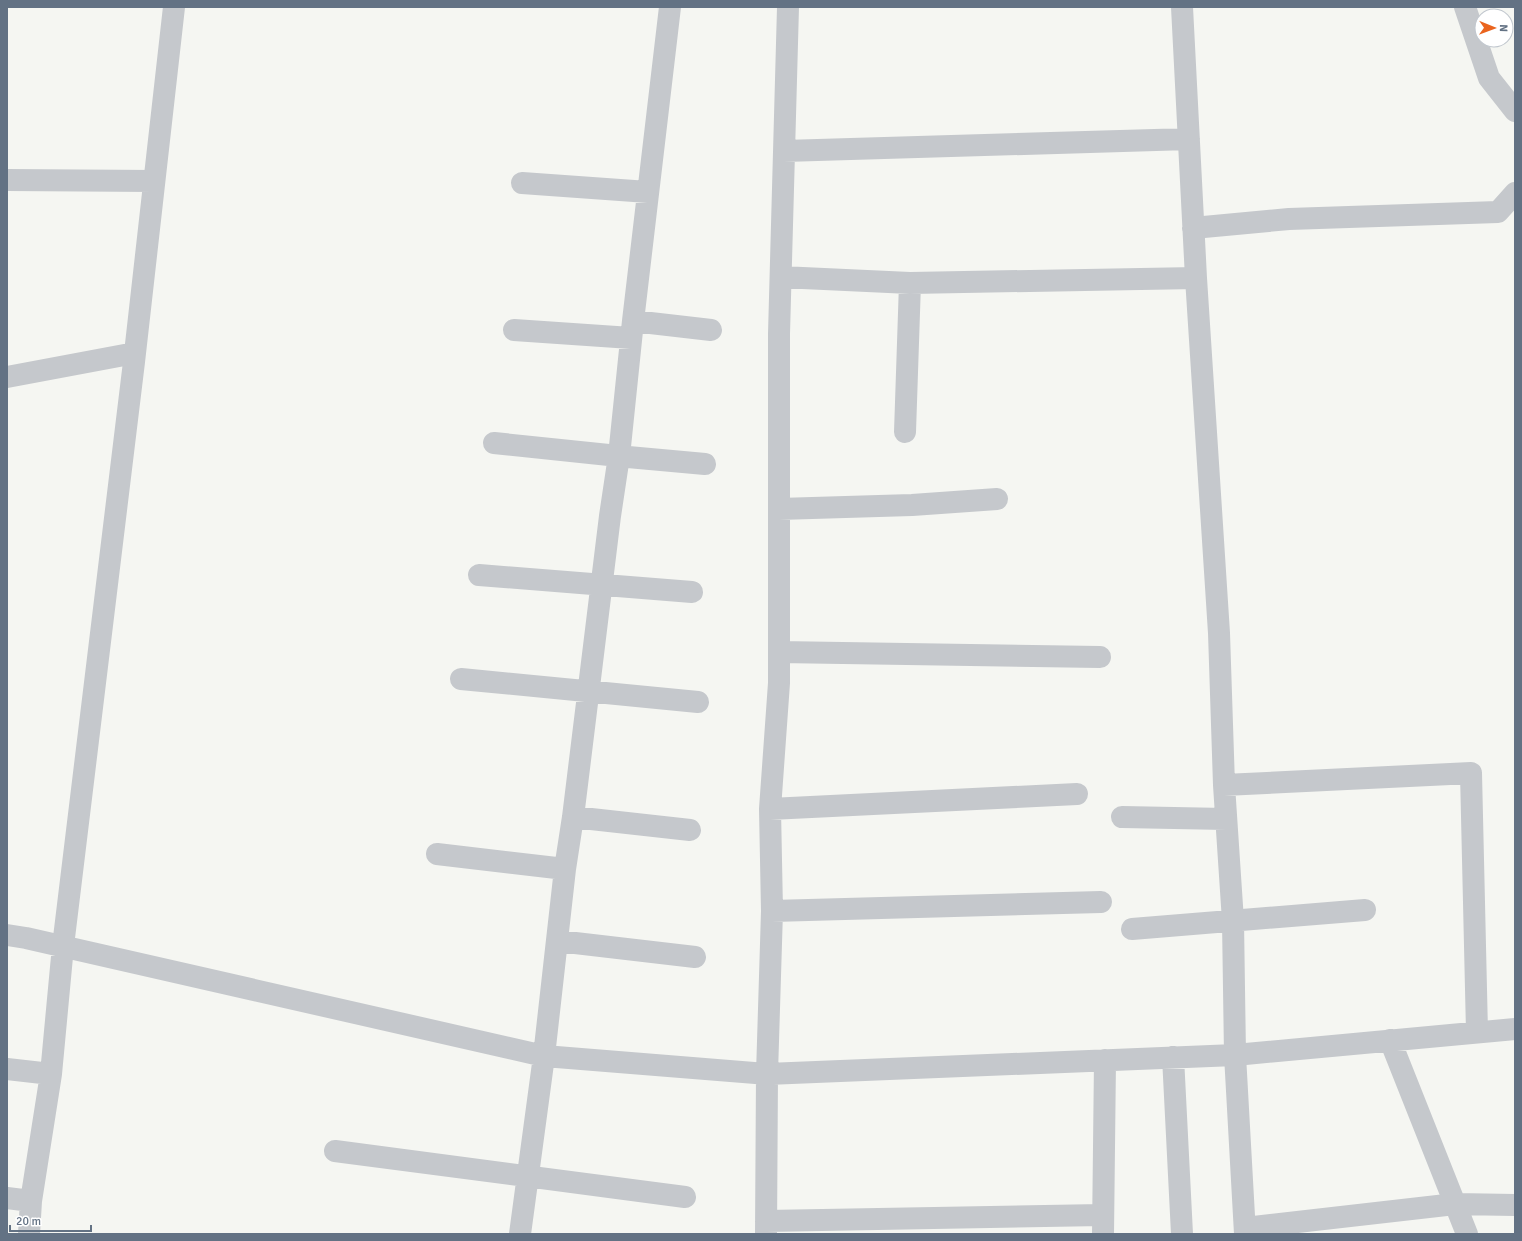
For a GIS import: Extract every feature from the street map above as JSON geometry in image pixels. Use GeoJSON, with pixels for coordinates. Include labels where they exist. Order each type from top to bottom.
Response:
{"type":"FeatureCollection","features":[{"type":"Feature","properties":{"kind":"street"},"geometry":{"type":"LineString","coordinates":[[29,1234],[31,1201],[51,1074],[63,946],[135,353],[174,7]]}},
{"type":"Feature","properties":{"kind":"street"},"geometry":{"type":"LineString","coordinates":[[520,1234],[544,1056],[565,869],[619,456],[632,329],[670,7]]}},
{"type":"Feature","properties":{"kind":"street"},"geometry":{"type":"LineString","coordinates":[[788,7],[779,334],[780,652],[770,809],[772,911],[767,1074],[766,1227],[1103,1225],[1105,1060]]}},
{"type":"Feature","properties":{"kind":"street"},"geometry":{"type":"LineString","coordinates":[[1182,7],[1193,228],[1219,633],[1224,785],[1233,921],[1235,1055],[1245,1231],[1455,1204],[1515,1205]]}},
{"type":"Feature","properties":{"kind":"street"},"geometry":{"type":"LineString","coordinates":[[1465,7],[1489,78],[1515,111]]}},
{"type":"Feature","properties":{"kind":"street"},"geometry":{"type":"LineString","coordinates":[[784,151],[1189,139]]}},
{"type":"Feature","properties":{"kind":"street"},"geometry":{"type":"LineString","coordinates":[[7,180],[154,182]]}},
{"type":"Feature","properties":{"kind":"street"},"geometry":{"type":"LineString","coordinates":[[522,183],[648,192]]}},
{"type":"Feature","properties":{"kind":"street"},"geometry":{"type":"LineString","coordinates":[[1193,228],[1289,219],[1498,212],[1515,193]]}},
{"type":"Feature","properties":{"kind":"street"},"geometry":{"type":"LineString","coordinates":[[781,277],[910,282],[1196,278]]}},
{"type":"Feature","properties":{"kind":"street"},"geometry":{"type":"LineString","coordinates":[[905,432],[910,282]]}},
{"type":"Feature","properties":{"kind":"street"},"geometry":{"type":"LineString","coordinates":[[514,330],[711,330]]}},
{"type":"Feature","properties":{"kind":"street"},"geometry":{"type":"LineString","coordinates":[[7,377],[135,353]]}},
{"type":"Feature","properties":{"kind":"street"},"geometry":{"type":"LineString","coordinates":[[494,442],[705,464]]}},
{"type":"Feature","properties":{"kind":"street"},"geometry":{"type":"LineString","coordinates":[[779,509],[912,505],[997,499]]}},
{"type":"Feature","properties":{"kind":"street"},"geometry":{"type":"LineString","coordinates":[[479,575],[692,592]]}},
{"type":"Feature","properties":{"kind":"street"},"geometry":{"type":"LineString","coordinates":[[780,652],[1100,657]]}},
{"type":"Feature","properties":{"kind":"street"},"geometry":{"type":"LineString","coordinates":[[461,679],[698,702]]}},
{"type":"Feature","properties":{"kind":"street"},"geometry":{"type":"LineString","coordinates":[[1224,785],[1471,773],[1478,1032]]}},
{"type":"Feature","properties":{"kind":"street"},"geometry":{"type":"LineString","coordinates":[[770,809],[1076,794]]}},
{"type":"Feature","properties":{"kind":"street"},"geometry":{"type":"LineString","coordinates":[[573,817],[690,830]]}},
{"type":"Feature","properties":{"kind":"street"},"geometry":{"type":"LineString","coordinates":[[1122,817],[1226,820]]}},
{"type":"Feature","properties":{"kind":"street"},"geometry":{"type":"LineString","coordinates":[[437,854],[565,869]]}},
{"type":"Feature","properties":{"kind":"street"},"geometry":{"type":"LineString","coordinates":[[772,911],[1101,902]]}},
{"type":"Feature","properties":{"kind":"street"},"geometry":{"type":"LineString","coordinates":[[1132,928],[1365,910]]}},
{"type":"Feature","properties":{"kind":"street"},"geometry":{"type":"LineString","coordinates":[[7,935],[63,946],[544,1056],[767,1074],[1235,1055],[1515,1029]]}},
{"type":"Feature","properties":{"kind":"street"},"geometry":{"type":"LineString","coordinates":[[558,941],[696,957]]}},
{"type":"Feature","properties":{"kind":"street"},"geometry":{"type":"LineString","coordinates":[[1390,1040],[1467,1234]]}},
{"type":"Feature","properties":{"kind":"street"},"geometry":{"type":"LineString","coordinates":[[1172,1057],[1182,1234]]}},
{"type":"Feature","properties":{"kind":"street"},"geometry":{"type":"LineString","coordinates":[[7,1069],[51,1074]]}},
{"type":"Feature","properties":{"kind":"street"},"geometry":{"type":"LineString","coordinates":[[335,1151],[685,1197]]}},
{"type":"Feature","properties":{"kind":"street"},"geometry":{"type":"LineString","coordinates":[[7,1198],[31,1201]]}}]}
